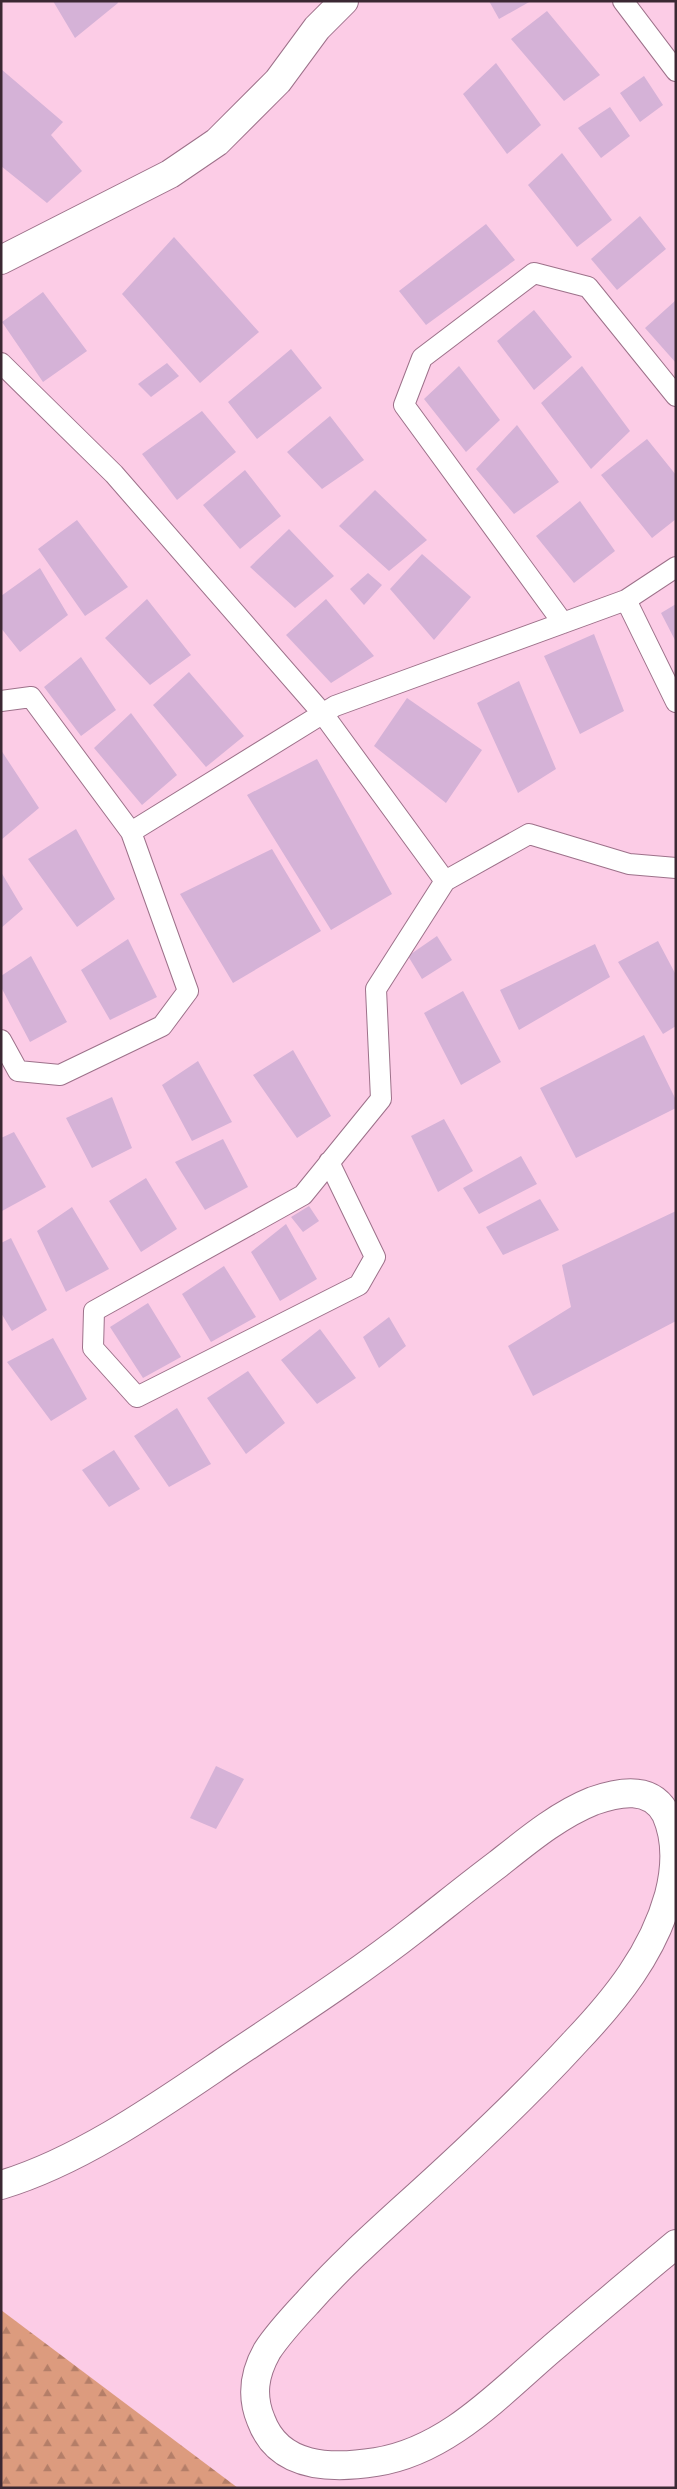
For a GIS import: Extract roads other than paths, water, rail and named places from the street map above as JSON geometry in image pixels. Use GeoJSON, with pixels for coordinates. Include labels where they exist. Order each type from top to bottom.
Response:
{"type":"FeatureCollection","features":[{"type":"Feature","properties":{"kind":"street"},"geometry":{"type":"LineString","coordinates":[[1,260],[170,174],[217,142],[278,81],[317,28],[344,1]]}},
{"type":"Feature","properties":{"kind":"street"},"geometry":{"type":"LineString","coordinates":[[1,2185],[23,2178],[67,2157],[164,2102],[367,1966],[535,1834],[592,1802],[628,1791],[654,1798],[665,1812],[675,1840],[674,1873],[662,1919],[640,1962],[612,2003],[520,2101],[341,2265],[269,2349],[255,2375],[255,2406],[265,2433],[278,2449],[300,2460],[329,2467],[379,2462],[418,2452],[474,2416],[676,2244]]}},
{"type":"Feature","properties":{"kind":"lane"},"geometry":{"type":"LineString","coordinates":[[623,1],[676,71]]}},
{"type":"Feature","properties":{"kind":"lane"},"geometry":{"type":"LineString","coordinates":[[564,623],[404,405],[422,358],[534,273],[588,287],[676,396]]}},
{"type":"Feature","properties":{"kind":"lane"},"geometry":{"type":"LineString","coordinates":[[1,363],[114,474],[322,714],[444,881]]}},
{"type":"Feature","properties":{"kind":"lane"},"geometry":{"type":"LineString","coordinates":[[131,832],[335,706],[626,600],[676,567]]}},
{"type":"Feature","properties":{"kind":"lane"},"geometry":{"type":"LineString","coordinates":[[626,600],[676,702]]}},
{"type":"Feature","properties":{"kind":"lane"},"geometry":{"type":"LineString","coordinates":[[1,701],[30,697],[131,832],[188,991],[162,1026],[60,1075],[18,1071],[1,1040]]}},
{"type":"Feature","properties":{"kind":"lane"},"geometry":{"type":"LineString","coordinates":[[330,1162],[375,1257],[359,1285],[138,1397],[93,1348],[94,1311],[304,1194],[381,1099],[376,989],[444,881],[529,834],[629,864],[676,868]]}}]}
